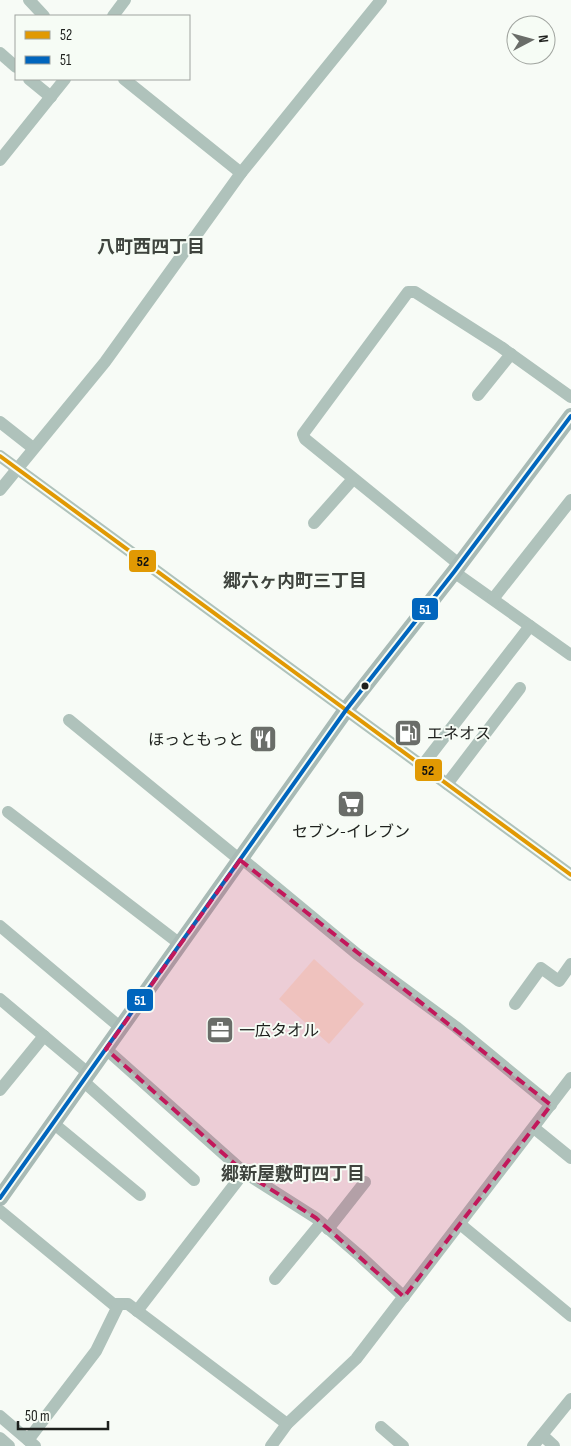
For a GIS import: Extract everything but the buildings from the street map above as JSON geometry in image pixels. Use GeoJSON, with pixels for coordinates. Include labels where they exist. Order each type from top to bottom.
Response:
{"type":"FeatureCollection","features":[{"type":"Feature","properties":{"kind":"main road"},"geometry":{"type":"LineString","coordinates":[[0,1198],[346,710],[457,568],[571,416]]}},
{"type":"Feature","properties":{"kind":"street"},"geometry":{"type":"LineString","coordinates":[[29,0],[43,15]]}},
{"type":"Feature","properties":{"kind":"street"},"geometry":{"type":"LineString","coordinates":[[114,15],[125,0]]}},
{"type":"Feature","properties":{"kind":"street"},"geometry":{"type":"LineString","coordinates":[[0,490],[16,468],[105,362],[242,173],[381,0]]}},
{"type":"Feature","properties":{"kind":"street"},"geometry":{"type":"LineString","coordinates":[[0,53],[15,66]]}},
{"type":"Feature","properties":{"kind":"street"},"geometry":{"type":"LineString","coordinates":[[30,80],[51,98]]}},
{"type":"Feature","properties":{"kind":"street"},"geometry":{"type":"LineString","coordinates":[[0,160],[64,80]]}},
{"type":"Feature","properties":{"kind":"street"},"geometry":{"type":"LineString","coordinates":[[125,80],[242,173]]}},
{"type":"Feature","properties":{"kind":"street"},"geometry":{"type":"LineString","coordinates":[[571,397],[512,354],[415,292],[408,292],[303,434],[304,439],[354,479],[493,599],[571,655]]}},
{"type":"Feature","properties":{"kind":"street"},"geometry":{"type":"LineString","coordinates":[[478,395],[512,354]]}},
{"type":"Feature","properties":{"kind":"street"},"geometry":{"type":"LineString","coordinates":[[0,422],[33,448]]}},
{"type":"Feature","properties":{"kind":"street"},"geometry":{"type":"LineString","coordinates":[[0,456],[571,875]]}},
{"type":"Feature","properties":{"kind":"street"},"geometry":{"type":"LineString","coordinates":[[314,523],[354,479]]}},
{"type":"Feature","properties":{"kind":"street"},"geometry":{"type":"LineString","coordinates":[[493,599],[571,500]]}},
{"type":"Feature","properties":{"kind":"street"},"geometry":{"type":"LineString","coordinates":[[422,766],[530,626]]}},
{"type":"Feature","properties":{"kind":"street"},"geometry":{"type":"LineString","coordinates":[[447,784],[520,688]]}},
{"type":"Feature","properties":{"kind":"street"},"geometry":{"type":"LineString","coordinates":[[69,720],[357,954],[456,1028],[552,1105]]}},
{"type":"Feature","properties":{"kind":"street"},"geometry":{"type":"LineString","coordinates":[[8,812],[180,944]]}},
{"type":"Feature","properties":{"kind":"street"},"geometry":{"type":"LineString","coordinates":[[0,926],[121,1028]]}},
{"type":"Feature","properties":{"kind":"street"},"geometry":{"type":"LineString","coordinates":[[514,1004],[542,968],[559,981],[571,964]]}},
{"type":"Feature","properties":{"kind":"street"},"geometry":{"type":"LineString","coordinates":[[0,999],[44,1036],[194,1180]]}},
{"type":"Feature","properties":{"kind":"street"},"geometry":{"type":"LineString","coordinates":[[0,1090],[44,1036]]}},
{"type":"Feature","properties":{"kind":"street"},"geometry":{"type":"LineString","coordinates":[[106,1049],[245,1173],[325,1226],[404,1297]]}},
{"type":"Feature","properties":{"kind":"street"},"geometry":{"type":"LineString","coordinates":[[271,1446],[287,1424],[356,1359],[571,1078]]}},
{"type":"Feature","properties":{"kind":"street"},"geometry":{"type":"LineString","coordinates":[[53,1123],[140,1196]]}},
{"type":"Feature","properties":{"kind":"street"},"geometry":{"type":"LineString","coordinates":[[534,1128],[571,1158]]}},
{"type":"Feature","properties":{"kind":"street"},"geometry":{"type":"LineString","coordinates":[[137,1311],[238,1180]]}},
{"type":"Feature","properties":{"kind":"street"},"geometry":{"type":"LineString","coordinates":[[275,1279],[365,1182]]}},
{"type":"Feature","properties":{"kind":"street"},"geometry":{"type":"LineString","coordinates":[[0,1210],[113,1304],[128,1304],[287,1424]]}},
{"type":"Feature","properties":{"kind":"street"},"geometry":{"type":"LineString","coordinates":[[460,1224],[571,1316]]}},
{"type":"Feature","properties":{"kind":"street"},"geometry":{"type":"LineString","coordinates":[[0,1416],[31,1443],[96,1351],[119,1304]]}},
{"type":"Feature","properties":{"kind":"street"},"geometry":{"type":"LineString","coordinates":[[533,1446],[571,1399]]}},
{"type":"Feature","properties":{"kind":"street"},"geometry":{"type":"LineString","coordinates":[[381,1427],[403,1446]]}},
{"type":"Feature","properties":{"kind":"street"},"geometry":{"type":"LineString","coordinates":[[542,1435],[554,1446]]}},
{"type":"Feature","properties":{"kind":"street"},"geometry":{"type":"LineString","coordinates":[[0,1438],[9,1446]]}},
{"type":"Feature","properties":{"kind":"highlighted area"},"geometry":{"type":"Polygon","coordinates":[[[240,860],[551,1105],[404,1297],[316,1218],[245,1173],[106,1049],[240,860]]]}},
{"type":"Feature","properties":{"kind":"shaded area"},"geometry":{"type":"Polygon","coordinates":[[[314,959],[364,1004],[329,1044],[279,999],[314,959]]]}},
{"type":"Feature","properties":{"kind":"transit line","name":"51"},"geometry":{"type":"LineString","coordinates":[[0,1198],[346,710],[454,572],[571,416]]}},
{"type":"Feature","properties":{"kind":"transit line","name":"52"},"geometry":{"type":"LineString","coordinates":[[0,456],[571,875]]}},
{"type":"Feature","properties":{"kind":"place","name":"エネオス"},"geometry":{"type":"Point","coordinates":[408,733]}},
{"type":"Feature","properties":{"kind":"place","name":"ほっともっと"},"geometry":{"type":"Point","coordinates":[263,739]}},
{"type":"Feature","properties":{"kind":"place","name":"セブン-イレブン"},"geometry":{"type":"Point","coordinates":[351,804]}},
{"type":"Feature","properties":{"kind":"place","name":"一広タオル"},"geometry":{"type":"Point","coordinates":[220,1030]}},
{"type":"Feature","properties":{"kind":"district","name":"八町西四丁目"},"geometry":{"type":"Point","coordinates":[151,247]}},
{"type":"Feature","properties":{"kind":"district","name":"郷六ヶ内町三丁目"},"geometry":{"type":"Point","coordinates":[295,581]}},
{"type":"Feature","properties":{"kind":"district","name":"郷新屋敷町四丁目"},"geometry":{"type":"Point","coordinates":[293,1174]}}]}
